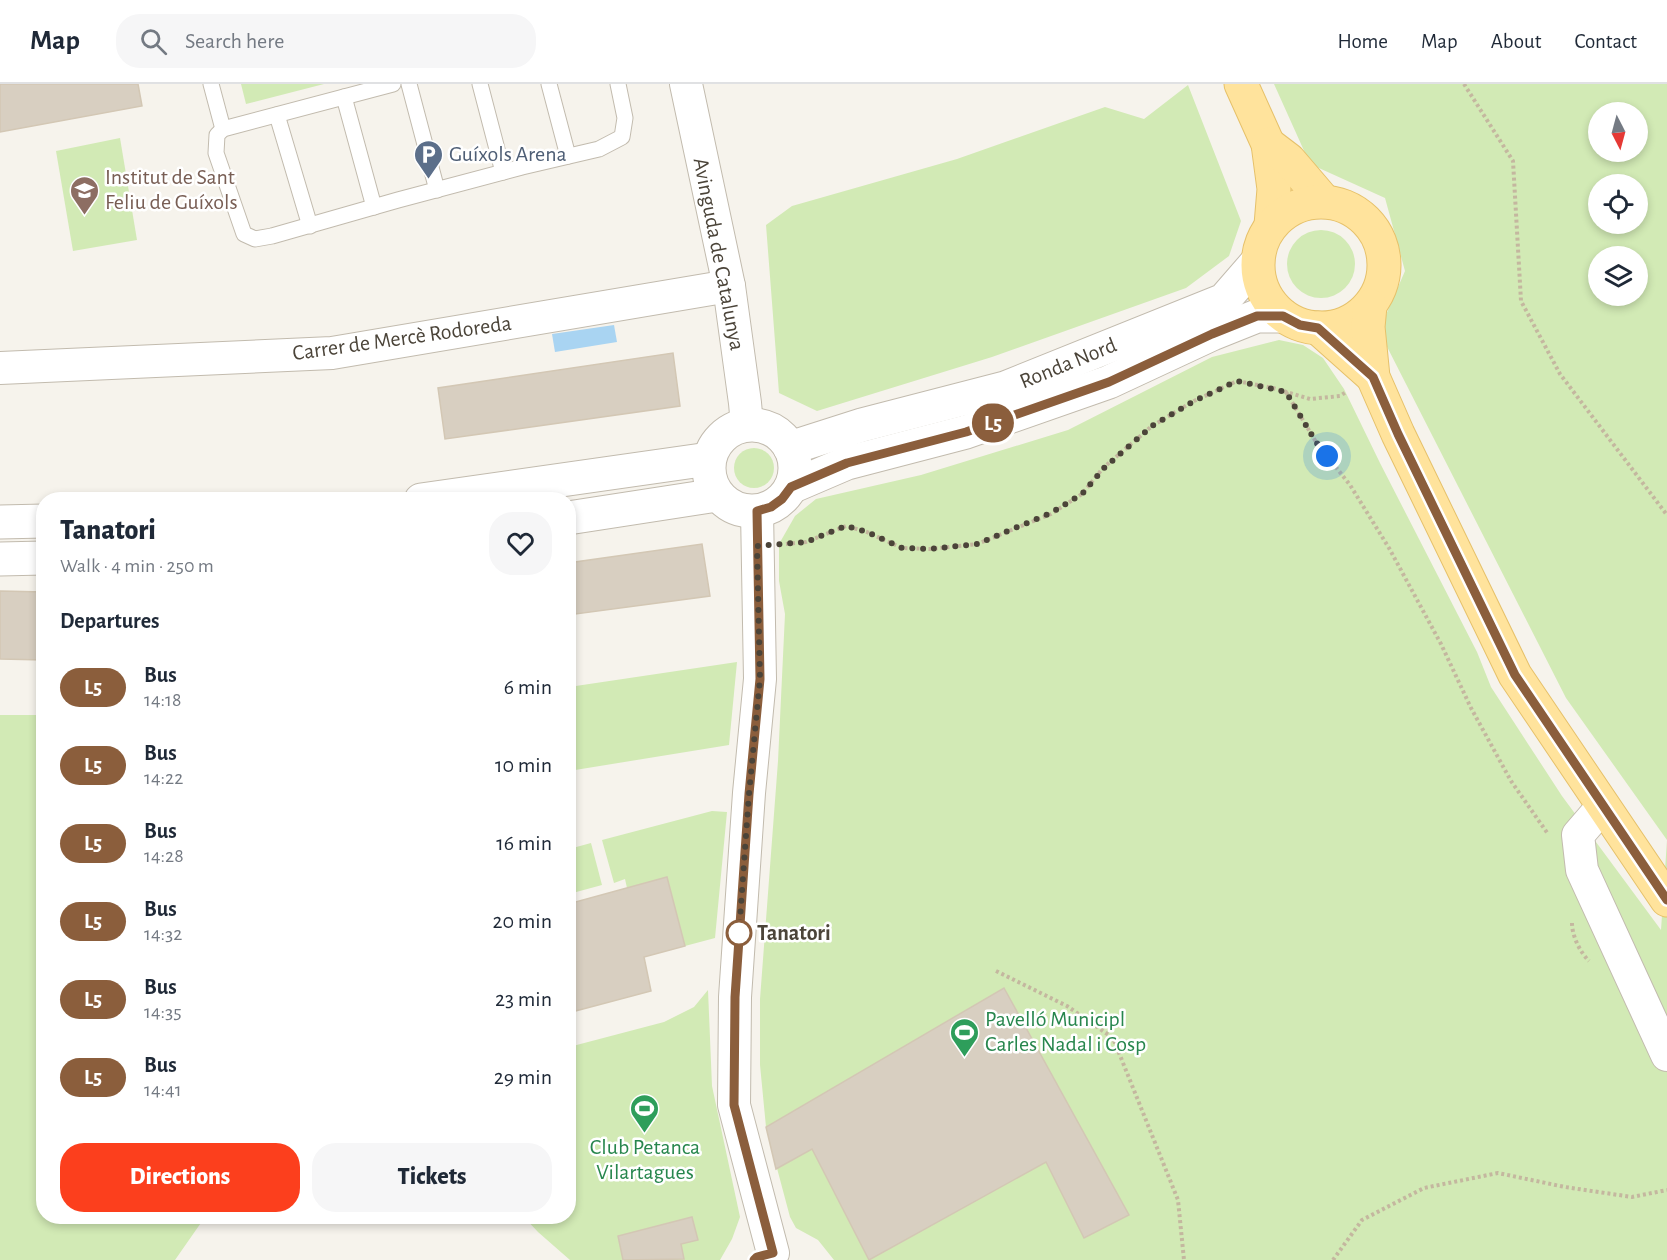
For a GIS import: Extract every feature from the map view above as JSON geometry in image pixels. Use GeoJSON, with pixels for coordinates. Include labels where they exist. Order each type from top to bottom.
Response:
{"type":"FeatureCollection","features":[{"type":"Feature","properties":{"kind":"main road"},"geometry":{"type":"LineString","coordinates":[[1241,84],[1268,144],[1274,189],[1271,225]]}},
{"type":"Feature","properties":{"kind":"main road"},"geometry":{"type":"LineString","coordinates":[[1268,144],[1289,160],[1324,201]]}},
{"type":"Feature","properties":{"kind":"main road"},"geometry":{"type":"LineString","coordinates":[[1324,201],[1344,205],[1362,215],[1375,230],[1383,249],[1385,269],[1380,289],[1370,306],[1346,323],[1318,328],[1300,325],[1283,316],[1269,302],[1260,283],[1257,262],[1261,243],[1271,225],[1286,212],[1304,204],[1324,201]]}},
{"type":"Feature","properties":{"kind":"main road"},"geometry":{"type":"LineString","coordinates":[[1370,306],[1368,327],[1373,377],[1515,675],[1667,900]]}},
{"type":"Feature","properties":{"kind":"main road"},"geometry":{"type":"LineString","coordinates":[[1318,328],[1373,377]]}},
{"type":"Feature","properties":{"kind":"street","name":"Avinguda de Catalunya"},"geometry":{"type":"LineString","coordinates":[[686,84],[729,286],[747,425]]}},
{"type":"Feature","properties":{"kind":"street","name":"Ronda Nord"},"geometry":{"type":"LineString","coordinates":[[790,448],[862,425],[1005,388],[1224,300],[1257,262]]}},
{"type":"Feature","properties":{"kind":"street","name":"Carrer de Mercè Rodoreda"},"geometry":{"type":"LineString","coordinates":[[0,368],[332,353],[729,286]]}},
{"type":"Feature","properties":{"kind":"street","name":"Ronda Nord"},"geometry":{"type":"LineString","coordinates":[[757,511],[771,507],[782,499],[791,487],[847,463],[966,432],[1109,382],[1212,334],[1257,316],[1283,316]]}},
{"type":"Feature","properties":{"kind":"street"},"geometry":{"type":"LineString","coordinates":[[775,1258],[734,1105],[735,997],[749,794],[760,679],[757,511],[735,508],[717,495],[708,472],[709,459],[714,447],[722,436],[747,425],[772,430],[783,438],[795,461],[795,474],[791,487]]}},
{"type":"Feature","properties":{"kind":"street"},"geometry":{"type":"LineString","coordinates":[[478,492],[709,459]]}},
{"type":"Feature","properties":{"kind":"street"},"geometry":{"type":"LineString","coordinates":[[576,517],[717,495]]}},
{"type":"Feature","properties":{"kind":"street"},"geometry":{"type":"LineString","coordinates":[[0,522],[36,521]]}},
{"type":"Feature","properties":{"kind":"street"},"geometry":{"type":"LineString","coordinates":[[0,559],[36,558]]}},
{"type":"Feature","properties":{"kind":"street"},"geometry":{"type":"LineString","coordinates":[[1603,806],[1578,835],[1582,870],[1667,1055]]}},
{"type":"Feature","properties":{"kind":"lane"},"geometry":{"type":"LineString","coordinates":[[211,84],[223,129]]}},
{"type":"Feature","properties":{"kind":"lane"},"geometry":{"type":"LineString","coordinates":[[393,84],[223,129],[217,135],[216,153],[243,234],[255,239],[310,226],[503,172],[599,149],[622,137],[625,118],[618,84]]}},
{"type":"Feature","properties":{"kind":"lane"},"geometry":{"type":"LineString","coordinates":[[409,84],[437,190]]}},
{"type":"Feature","properties":{"kind":"lane"},"geometry":{"type":"LineString","coordinates":[[480,84],[503,172]]}},
{"type":"Feature","properties":{"kind":"lane"},"geometry":{"type":"LineString","coordinates":[[549,84],[568,156]]}},
{"type":"Feature","properties":{"kind":"lane"},"geometry":{"type":"LineString","coordinates":[[344,97],[374,207]]}},
{"type":"Feature","properties":{"kind":"lane"},"geometry":{"type":"LineString","coordinates":[[277,115],[310,226]]}},
{"type":"Feature","properties":{"kind":"path"},"geometry":{"type":"LineString","coordinates":[[1464,84],[1513,161],[1521,301],[1560,374],[1667,515]]}},
{"type":"Feature","properties":{"kind":"path"},"geometry":{"type":"LineString","coordinates":[[757,546],[806,542],[846,526],[867,532],[902,548],[930,549],[977,544],[1051,513],[1082,494],[1104,468],[1152,426],[1194,401],[1237,381],[1310,399],[1340,396],[1373,377]]}},
{"type":"Feature","properties":{"kind":"path"},"geometry":{"type":"LineString","coordinates":[[1286,392],[1316,442],[1350,485],[1389,548],[1441,644],[1471,708],[1510,781],[1549,834]]}},
{"type":"Feature","properties":{"kind":"path"},"geometry":{"type":"LineString","coordinates":[[1572,914],[1572,932],[1584,957],[1591,964]]}},
{"type":"Feature","properties":{"kind":"path"},"geometry":{"type":"LineString","coordinates":[[996,971],[1067,1006],[1113,1038],[1178,1200],[1184,1260]]}},
{"type":"Feature","properties":{"kind":"path"},"geometry":{"type":"LineString","coordinates":[[1333,1260],[1362,1220],[1424,1188],[1498,1173],[1565,1188],[1632,1197],[1667,1190]]}},
{"type":"Feature","properties":{"kind":"green space"},"geometry":{"type":"Polygon","coordinates":[[[241,84],[324,84],[246,104],[241,84]]]}},
{"type":"Feature","properties":{"kind":"green space"},"geometry":{"type":"Polygon","coordinates":[[[1274,84],[1667,84],[1667,840],[1566,698],[1379,331],[1405,271],[1385,198],[1310,164],[1274,84]]]}},
{"type":"Feature","properties":{"kind":"green space"},"geometry":{"type":"Polygon","coordinates":[[[1188,85],[1241,221],[1229,256],[1186,288],[992,357],[817,411],[779,393],[766,225],[792,206],[957,159],[1105,107],[1144,119],[1188,85]]]}},
{"type":"Feature","properties":{"kind":"green space"},"geometry":{"type":"Polygon","coordinates":[[[120,138],[137,240],[73,251],[56,151],[120,138]]]}},
{"type":"Feature","properties":{"kind":"green space"},"geometry":{"type":"Polygon","coordinates":[[[1321,230],[1334,233],[1345,240],[1352,251],[1355,264],[1352,277],[1345,288],[1334,295],[1321,298],[1308,295],[1297,288],[1290,277],[1287,264],[1290,251],[1297,240],[1308,233],[1321,230]]]}},
{"type":"Feature","properties":{"kind":"green space"},"geometry":{"type":"Polygon","coordinates":[[[1279,340],[1303,345],[1323,358],[1344,389],[1477,652],[1491,687],[1562,796],[1661,930],[1667,840],[1667,1260],[834,1260],[818,1240],[796,1228],[790,1217],[766,1127],[760,1065],[760,999],[778,761],[785,614],[779,581],[779,544],[795,516],[816,499],[921,475],[1068,430],[1212,357],[1279,340]]]}},
{"type":"Feature","properties":{"kind":"green space"},"geometry":{"type":"Polygon","coordinates":[[[754,448],[762,449],[768,454],[773,460],[773,476],[768,482],[762,487],[754,488],[746,487],[740,482],[735,476],[734,468],[735,460],[740,454],[746,449],[754,448]]]}},
{"type":"Feature","properties":{"kind":"green space"},"geometry":{"type":"Polygon","coordinates":[[[737,662],[729,745],[576,770],[576,686],[737,662]]]}},
{"type":"Feature","properties":{"kind":"green space"},"geometry":{"type":"Polygon","coordinates":[[[0,715],[36,715],[36,1224],[200,1224],[175,1260],[0,1260],[0,715]]]}},
{"type":"Feature","properties":{"kind":"green space"},"geometry":{"type":"Polygon","coordinates":[[[712,811],[727,812],[715,938],[685,946],[667,877],[627,888],[625,879],[614,883],[602,840],[712,811]]]}},
{"type":"Feature","properties":{"kind":"green space"},"geometry":{"type":"Polygon","coordinates":[[[591,843],[602,885],[576,892],[576,847],[591,843]]]}},
{"type":"Feature","properties":{"kind":"green space","name":"Club Petanca Vilartagues"},"geometry":{"type":"Polygon","coordinates":[[[708,990],[712,1086],[740,1217],[732,1239],[720,1260],[570,1260],[531,1224],[576,1224],[576,1045],[664,1022],[694,1007],[708,990]]]}},
{"type":"Feature","properties":{"kind":"water"},"geometry":{"type":"Polygon","coordinates":[[[614,325],[617,342],[555,352],[552,334],[614,325]]]}},
{"type":"Feature","properties":{"kind":"building"},"geometry":{"type":"Polygon","coordinates":[[[0,84],[138,84],[142,106],[0,132],[0,84]]]}},
{"type":"Feature","properties":{"kind":"building"},"geometry":{"type":"Polygon","coordinates":[[[673,353],[680,406],[445,439],[438,388],[673,353]]]}},
{"type":"Feature","properties":{"kind":"building"},"geometry":{"type":"Polygon","coordinates":[[[702,544],[710,596],[576,614],[576,562],[702,544]]]}},
{"type":"Feature","properties":{"kind":"building"},"geometry":{"type":"Polygon","coordinates":[[[0,591],[36,592],[36,660],[0,659],[0,591]]]}},
{"type":"Feature","properties":{"kind":"building"},"geometry":{"type":"Polygon","coordinates":[[[667,877],[685,946],[644,957],[651,991],[576,1011],[576,902],[667,877]]]}},
{"type":"Feature","properties":{"kind":"building","name":"Pavelló Municipl Carles Nadal i Cosp"},"geometry":{"type":"Polygon","coordinates":[[[1004,988],[1129,1215],[1084,1238],[1046,1162],[869,1260],[812,1149],[776,1169],[766,1127],[1004,988]]]}},
{"type":"Feature","properties":{"kind":"building"},"geometry":{"type":"Polygon","coordinates":[[[692,1217],[698,1240],[681,1244],[684,1259],[623,1260],[618,1236],[692,1217]]]}},
{"type":"Feature","properties":{"kind":"bus line","name":"L5"},"geometry":{"type":"LineString","coordinates":[[754,1260],[773,1253],[734,1105],[735,997],[749,794],[760,679],[757,511],[771,507],[782,499],[791,487],[847,463],[966,432],[1109,382],[1212,334],[1257,316],[1283,316],[1300,325],[1318,328],[1373,377],[1398,434],[1515,675],[1667,900]]}},
{"type":"Feature","properties":{"kind":"place","name":"Guíxols Arena"},"geometry":{"type":"Point","coordinates":[428,180]}},
{"type":"Feature","properties":{"kind":"place","name":"Institut de Sant Feliu de Guíxols"},"geometry":{"type":"Point","coordinates":[84,216]}},
{"type":"Feature","properties":{"kind":"place","name":"Tanatori"},"geometry":{"type":"Point","coordinates":[739,933]}},
{"type":"Feature","properties":{"kind":"place","name":"Pavelló Municipl Carles Nadal i Cosp"},"geometry":{"type":"Point","coordinates":[964,1058]}},
{"type":"Feature","properties":{"kind":"place","name":"Club Petanca Vilartagues"},"geometry":{"type":"Point","coordinates":[645,1134]}},
{"type":"Feature","properties":{"kind":"route"},"geometry":{"type":"LineString","coordinates":[[739,933],[760,679],[757,546],[806,542],[846,526],[867,532],[902,548],[930,549],[977,544],[1051,513],[1082,494],[1104,468],[1152,426],[1194,401],[1237,381],[1286,392],[1327,456]]}}]}
